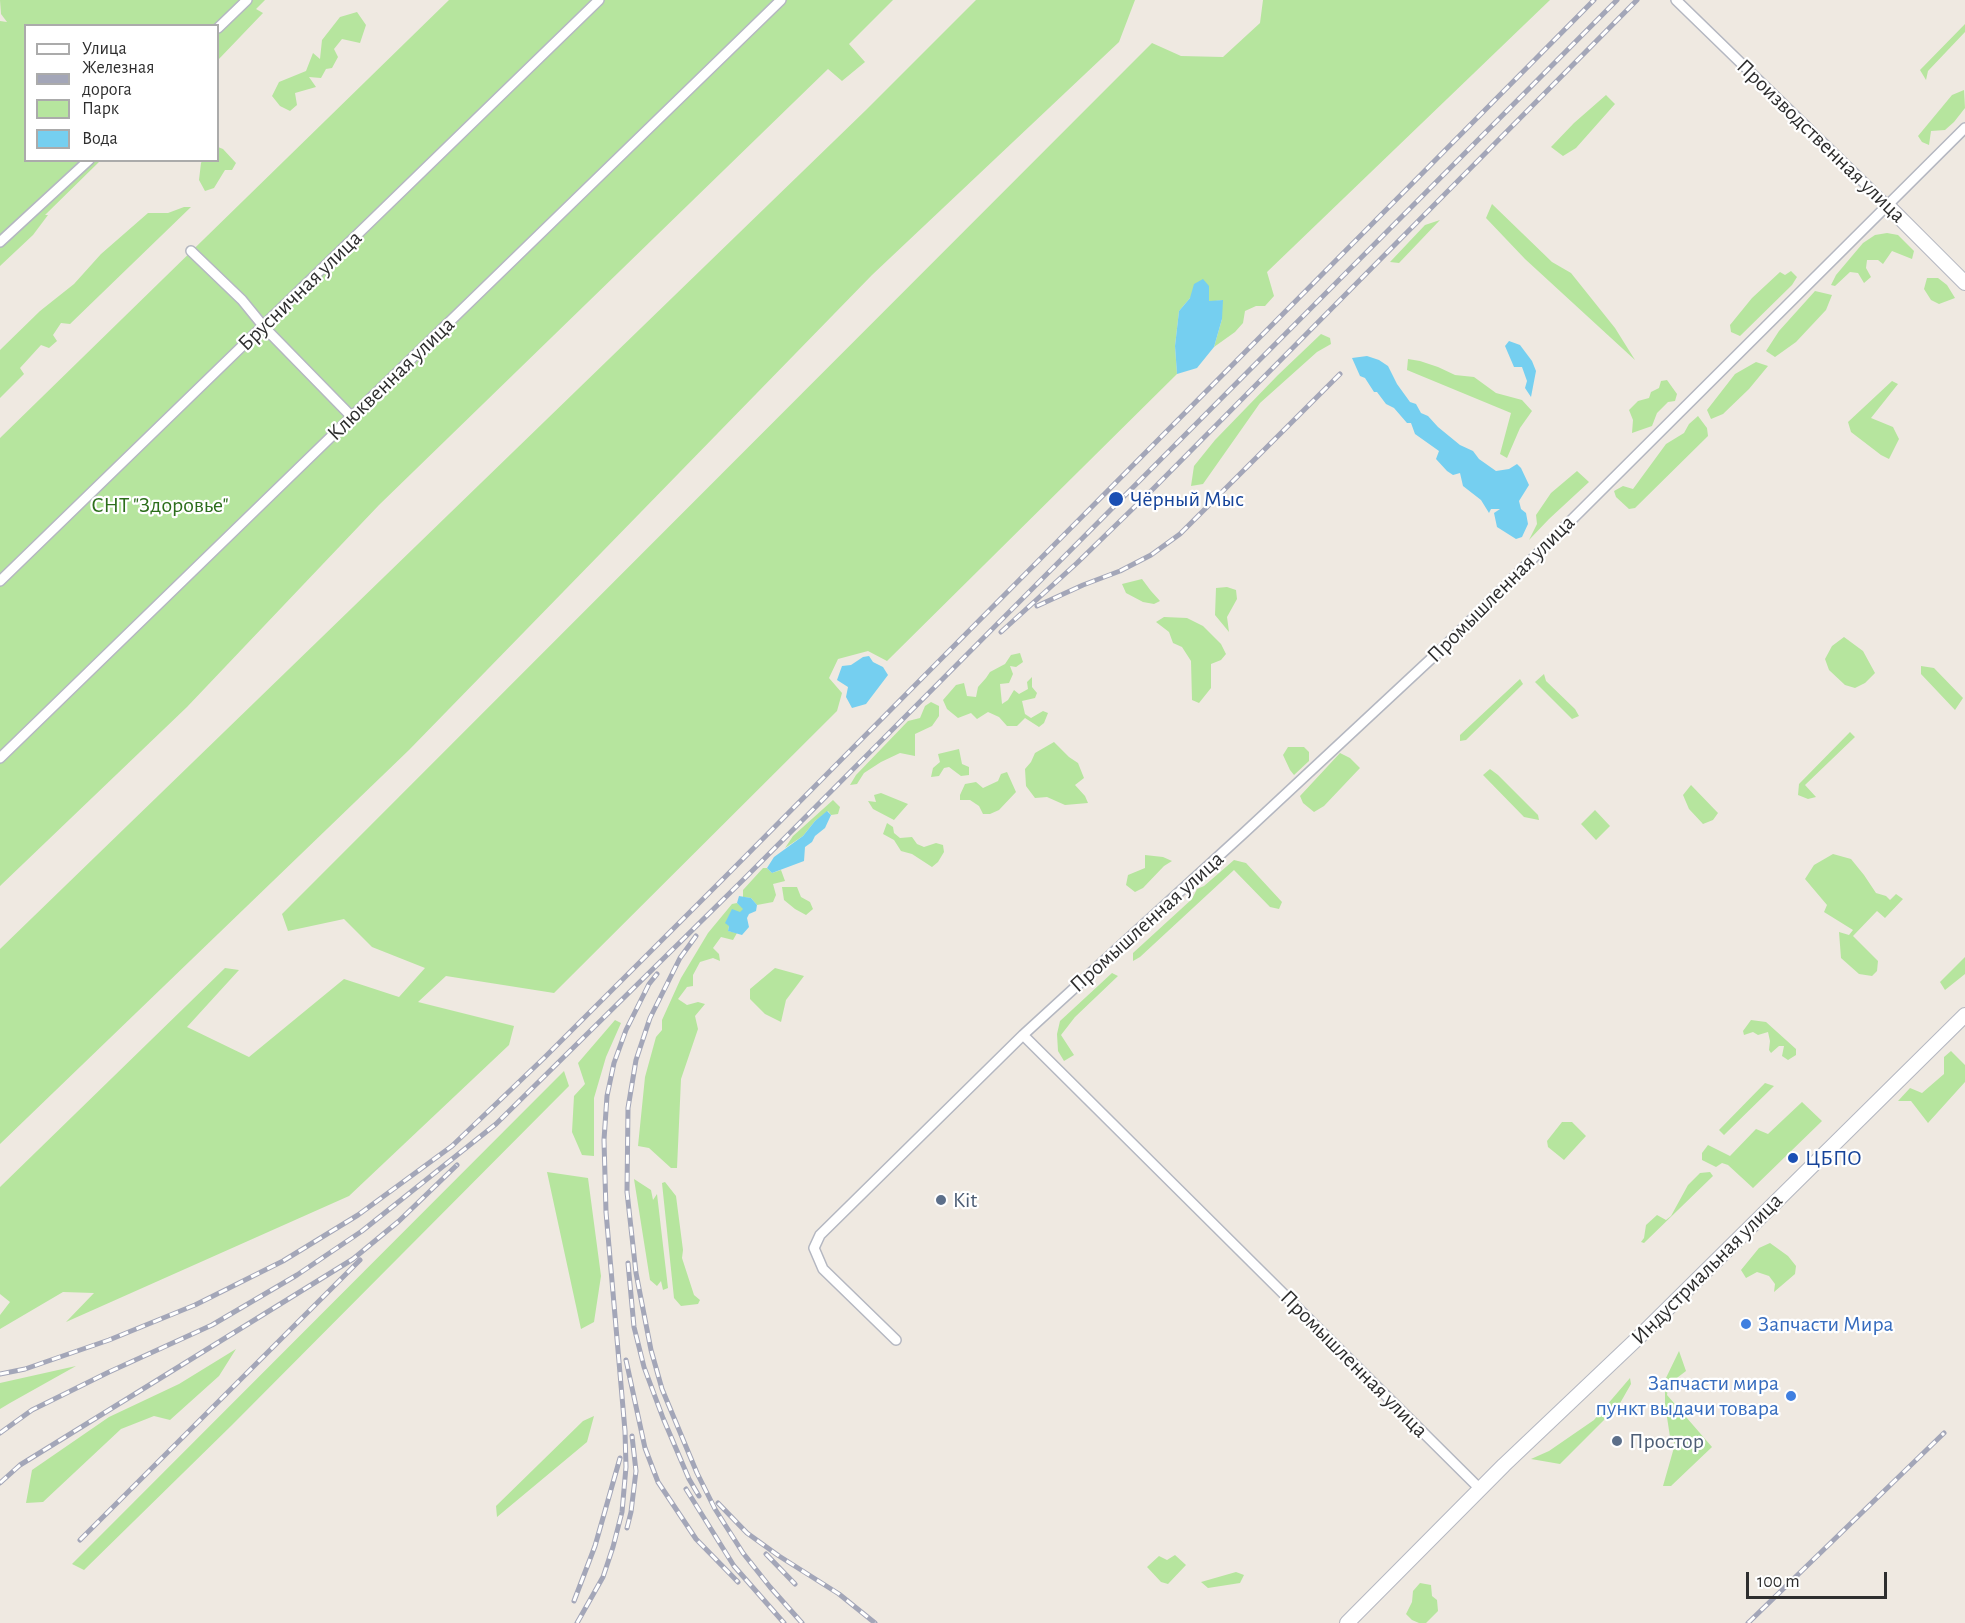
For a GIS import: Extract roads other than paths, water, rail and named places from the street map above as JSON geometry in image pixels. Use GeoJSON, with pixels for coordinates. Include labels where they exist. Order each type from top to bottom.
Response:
{"type":"FeatureCollection","features":[{"type":"Feature","properties":{"kind":"main road","name":"Производственная улица"},"geometry":{"type":"LineString","coordinates":[[1887,205],[1965,283]]}},
{"type":"Feature","properties":{"kind":"main road","name":"Индустриальная улица"},"geometry":{"type":"LineString","coordinates":[[1347,1623],[1480,1489],[1640,1336],[1965,1016]]}},
{"type":"Feature","properties":{"kind":"street"},"geometry":{"type":"LineString","coordinates":[[219,27],[247,0]]}},
{"type":"Feature","properties":{"kind":"street","name":"Брусничная улица"},"geometry":{"type":"LineString","coordinates":[[0,581],[599,0]]}},
{"type":"Feature","properties":{"kind":"street","name":"Клюквенная улица"},"geometry":{"type":"LineString","coordinates":[[0,758],[781,0]]}},
{"type":"Feature","properties":{"kind":"street","name":"Производственная улица"},"geometry":{"type":"LineString","coordinates":[[1676,0],[1887,205]]}},
{"type":"Feature","properties":{"kind":"street","name":"Промышленная улица"},"geometry":{"type":"LineString","coordinates":[[896,1340],[823,1269],[814,1248],[820,1235],[1023,1035],[1448,642],[1965,129]]}},
{"type":"Feature","properties":{"kind":"street"},"geometry":{"type":"LineString","coordinates":[[0,242],[87,162]]}},
{"type":"Feature","properties":{"kind":"street"},"geometry":{"type":"LineString","coordinates":[[191,251],[242,300],[264,327],[352,417]]}},
{"type":"Feature","properties":{"kind":"street","name":"Промышленная улица"},"geometry":{"type":"LineString","coordinates":[[1023,1035],[1480,1489]]}},
{"type":"Feature","properties":{"kind":"water"},"geometry":{"type":"Polygon","coordinates":[[[1203,279],[1209,286],[1209,301],[1223,300],[1222,319],[1214,347],[1197,368],[1177,374],[1175,346],[1179,311],[1190,298],[1194,284],[1203,279]]]}},
{"type":"Feature","properties":{"kind":"water"},"geometry":{"type":"Polygon","coordinates":[[[1509,341],[1520,345],[1532,361],[1536,371],[1531,397],[1525,388],[1527,381],[1522,367],[1514,367],[1505,346],[1509,341]]]}},
{"type":"Feature","properties":{"kind":"water"},"geometry":{"type":"Polygon","coordinates":[[[1367,356],[1388,366],[1410,402],[1416,404],[1421,413],[1428,416],[1460,445],[1473,451],[1479,459],[1496,471],[1509,469],[1517,464],[1521,468],[1529,485],[1519,501],[1521,509],[1526,513],[1528,524],[1522,537],[1516,539],[1497,527],[1494,513],[1500,509],[1491,509],[1489,513],[1481,500],[1463,486],[1460,473],[1453,475],[1447,471],[1436,459],[1439,451],[1415,434],[1411,423],[1407,423],[1394,408],[1386,404],[1365,378],[1360,376],[1352,358],[1367,356]]]}},
{"type":"Feature","properties":{"kind":"water"},"geometry":{"type":"Polygon","coordinates":[[[869,656],[873,662],[883,667],[888,675],[866,704],[852,708],[846,697],[848,687],[837,680],[842,666],[851,665],[869,656]]]}},
{"type":"Feature","properties":{"kind":"water"},"geometry":{"type":"Polygon","coordinates":[[[827,811],[831,815],[825,828],[805,847],[804,861],[772,873],[767,868],[774,857],[803,836],[827,811]]]}},
{"type":"Feature","properties":{"kind":"water"},"geometry":{"type":"Polygon","coordinates":[[[739,896],[751,898],[757,905],[756,911],[749,914],[747,918],[749,927],[742,935],[728,931],[729,926],[725,923],[732,909],[740,912],[743,909],[737,903],[739,896]]]}},
{"type":"Feature","properties":{"kind":"railway"},"geometry":{"type":"LineString","coordinates":[[0,1374],[25,1369],[109,1340],[195,1305],[283,1261],[358,1215],[452,1146],[544,1058],[723,879],[1594,0]]}},
{"type":"Feature","properties":{"kind":"railway"},"geometry":{"type":"LineString","coordinates":[[0,1433],[32,1410],[212,1325],[297,1275],[362,1231],[496,1124],[745,878],[1617,0]]}},
{"type":"Feature","properties":{"kind":"railway"},"geometry":{"type":"LineString","coordinates":[[1001,632],[1077,563],[1153,489],[1637,0]]}},
{"type":"Feature","properties":{"kind":"railway"},"geometry":{"type":"LineString","coordinates":[[1037,606],[1120,571],[1151,555],[1180,534],[1340,374]]}},
{"type":"Feature","properties":{"kind":"railway"},"geometry":{"type":"LineString","coordinates":[[696,936],[680,958],[650,1018],[636,1060],[628,1108],[627,1192],[636,1273],[651,1350],[662,1389],[697,1473],[715,1509],[743,1553],[802,1623]]}},
{"type":"Feature","properties":{"kind":"railway"},"geometry":{"type":"LineString","coordinates":[[577,1623],[603,1577],[613,1547],[622,1512],[626,1467],[625,1431],[606,1212],[604,1140],[607,1096],[614,1063],[626,1030],[649,984],[657,974]]}},
{"type":"Feature","properties":{"kind":"railway"},"geometry":{"type":"LineString","coordinates":[[0,1483],[20,1465],[353,1259],[399,1221],[457,1165]]}},
{"type":"Feature","properties":{"kind":"railway"},"geometry":{"type":"LineString","coordinates":[[80,1540],[360,1260]]}},
{"type":"Feature","properties":{"kind":"railway"},"geometry":{"type":"LineString","coordinates":[[628,1263],[634,1327],[644,1367],[689,1479],[699,1496]]}},
{"type":"Feature","properties":{"kind":"railway"},"geometry":{"type":"LineString","coordinates":[[626,1360],[645,1448],[658,1482],[696,1539],[738,1582]]}},
{"type":"Feature","properties":{"kind":"railway"},"geometry":{"type":"LineString","coordinates":[[1748,1623],[1944,1433]]}},
{"type":"Feature","properties":{"kind":"railway"},"geometry":{"type":"LineString","coordinates":[[627,1528],[636,1471],[632,1436]]}},
{"type":"Feature","properties":{"kind":"railway"},"geometry":{"type":"LineString","coordinates":[[574,1601],[595,1546],[620,1458]]}},
{"type":"Feature","properties":{"kind":"railway"},"geometry":{"type":"LineString","coordinates":[[686,1489],[734,1566],[784,1623]]}},
{"type":"Feature","properties":{"kind":"railway"},"geometry":{"type":"LineString","coordinates":[[718,1503],[747,1533],[839,1594],[875,1623]]}},
{"type":"Feature","properties":{"kind":"railway"},"geometry":{"type":"LineString","coordinates":[[766,1554],[795,1584]]}},
{"type":"Feature","properties":{"kind":"place","name":"Чёрный Мыс"},"geometry":{"type":"Point","coordinates":[1116,499]}},
{"type":"Feature","properties":{"kind":"place","name":"ЦБПО"},"geometry":{"type":"Point","coordinates":[1793,1158]}},
{"type":"Feature","properties":{"kind":"place","name":"Kit"},"geometry":{"type":"Point","coordinates":[941,1200]}},
{"type":"Feature","properties":{"kind":"place","name":"Запчасти Мира"},"geometry":{"type":"Point","coordinates":[1746,1324]}},
{"type":"Feature","properties":{"kind":"place","name":"Запчасти мира пункт выдачи товара"},"geometry":{"type":"Point","coordinates":[1791,1396]}},
{"type":"Feature","properties":{"kind":"place","name":"Простор"},"geometry":{"type":"Point","coordinates":[1617,1441]}},
{"type":"Feature","properties":{"kind":"park label","name":"СНТ \"Здоровье\""},"geometry":{"type":"Point","coordinates":[160,505]}}]}
